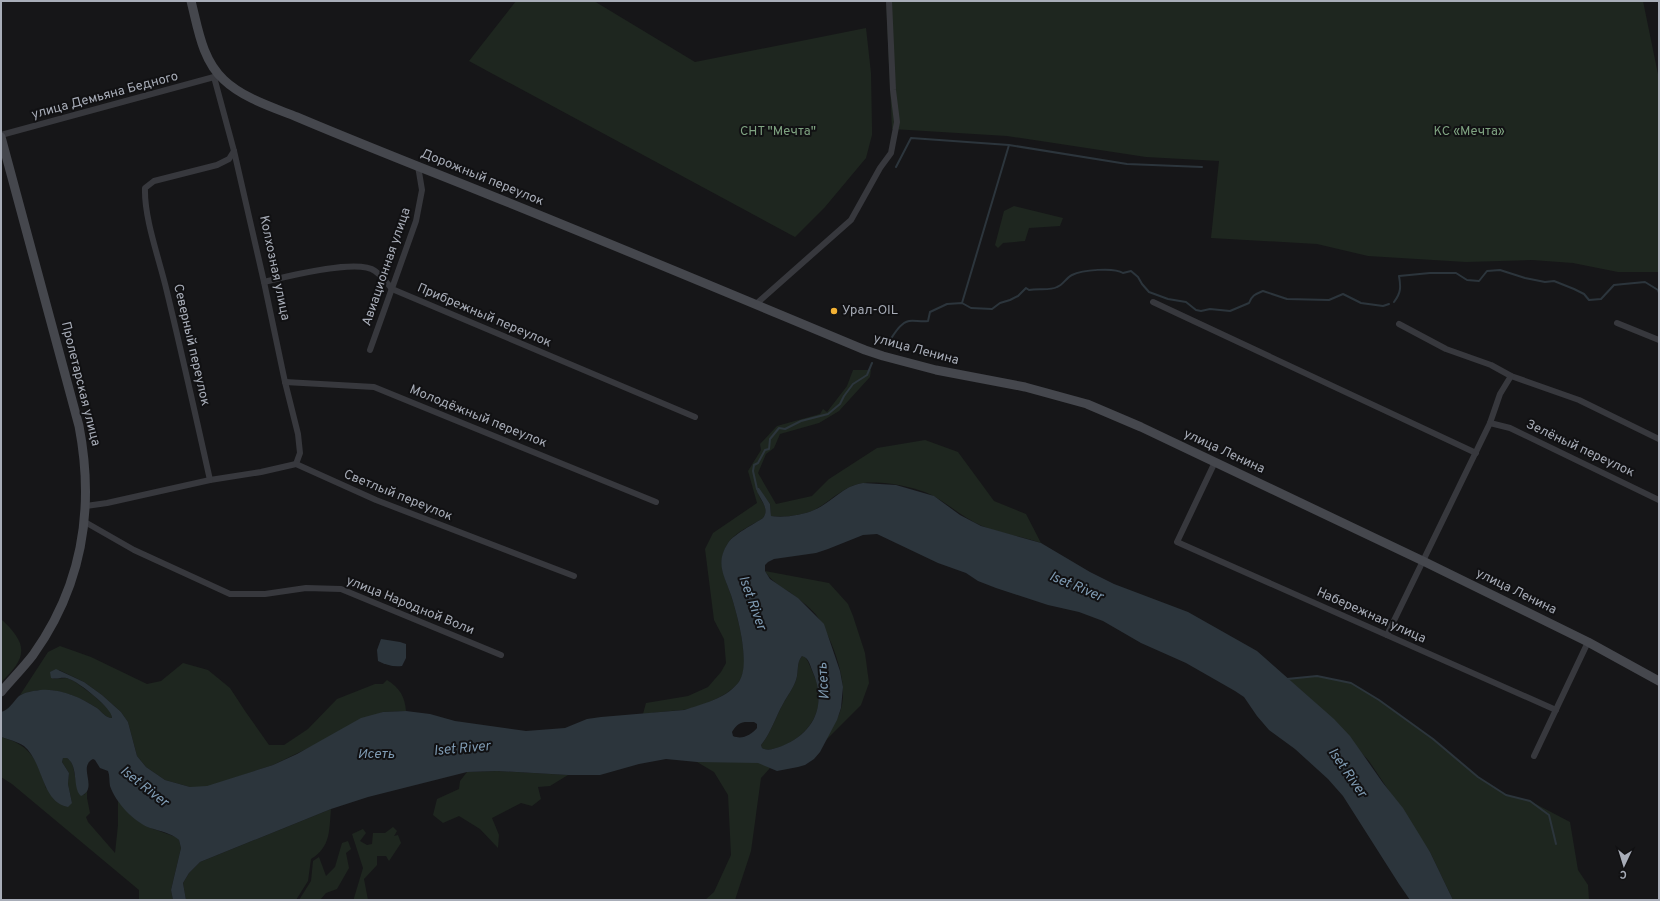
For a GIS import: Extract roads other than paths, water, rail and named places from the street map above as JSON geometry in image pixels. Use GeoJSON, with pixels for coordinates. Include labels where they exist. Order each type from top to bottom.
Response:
{"type":"FeatureCollection","features":[{"type":"Feature","properties":{"kind":"main road","name":"Дорожный переулок"},"geometry":{"type":"LineString","coordinates":[[191,1],[202,46],[216,75],[240,92],[265,104],[756,304]]}},
{"type":"Feature","properties":{"kind":"main road","name":"Пролетарская улица"},"geometry":{"type":"LineString","coordinates":[[1,136],[79,426],[84,455],[86,506],[85,522],[80,548],[73,578],[64,601],[49,630],[32,656],[1,692]]}},
{"type":"Feature","properties":{"kind":"main road","name":"улица Ленина"},"geometry":{"type":"LineString","coordinates":[[756,304],[883,356],[936,370],[1025,387],[1087,404],[1141,427],[1422,561],[1588,642],[1659,681]]}},
{"type":"Feature","properties":{"kind":"street"},"geometry":{"type":"LineString","coordinates":[[756,304],[851,220],[877,173],[891,153],[897,122],[893,90],[889,1]]}},
{"type":"Feature","properties":{"kind":"street","name":"улица Демьяна Бедного"},"geometry":{"type":"LineString","coordinates":[[1,136],[216,75]]}},
{"type":"Feature","properties":{"kind":"street","name":"Колхозная улица"},"geometry":{"type":"LineString","coordinates":[[216,75],[298,434],[300,453],[296,464]]}},
{"type":"Feature","properties":{"kind":"street","name":"Северный переулок"},"geometry":{"type":"LineString","coordinates":[[210,480],[167,291],[147,212],[145,188],[154,181],[230,159],[234,152]]}},
{"type":"Feature","properties":{"kind":"street","name":"Авиационная улица"},"geometry":{"type":"LineString","coordinates":[[370,350],[416,221],[422,190],[418,166]]}},
{"type":"Feature","properties":{"kind":"street","name":"Прибрежный переулок"},"geometry":{"type":"LineString","coordinates":[[264,282],[313,271],[355,267],[374,270],[392,289],[695,417]]}},
{"type":"Feature","properties":{"kind":"street"},"geometry":{"type":"LineString","coordinates":[[1153,302],[1476,453]]}},
{"type":"Feature","properties":{"kind":"street"},"geometry":{"type":"LineString","coordinates":[[1399,324],[1446,349],[1491,365],[1511,376],[1579,400],[1659,439]]}},
{"type":"Feature","properties":{"kind":"street"},"geometry":{"type":"LineString","coordinates":[[1617,324],[1659,340]]}},
{"type":"Feature","properties":{"kind":"street"},"geometry":{"type":"LineString","coordinates":[[1387,635],[1476,453],[1490,423],[1500,394],[1511,376]]}},
{"type":"Feature","properties":{"kind":"street","name":"Молодёжный переулок"},"geometry":{"type":"LineString","coordinates":[[285,382],[374,387],[656,502]]}},
{"type":"Feature","properties":{"kind":"street","name":"Зелёный переулок"},"geometry":{"type":"LineString","coordinates":[[1490,423],[1510,428],[1659,500]]}},
{"type":"Feature","properties":{"kind":"street","name":"Набережная улица"},"geometry":{"type":"LineString","coordinates":[[1215,462],[1177,542],[1556,710]]}},
{"type":"Feature","properties":{"kind":"street"},"geometry":{"type":"LineString","coordinates":[[86,506],[108,503],[210,480],[261,472],[296,464]]}},
{"type":"Feature","properties":{"kind":"street","name":"Светлый переулок"},"geometry":{"type":"LineString","coordinates":[[296,464],[376,500],[574,576]]}},
{"type":"Feature","properties":{"kind":"street","name":"улица Народной Воли"},"geometry":{"type":"LineString","coordinates":[[85,522],[134,550],[230,594],[265,594],[306,588],[341,589],[501,655]]}},
{"type":"Feature","properties":{"kind":"street"},"geometry":{"type":"LineString","coordinates":[[1534,756],[1588,642]]}},
{"type":"Feature","properties":{"kind":"water"},"geometry":{"type":"Polygon","coordinates":[[[863,483],[896,485],[934,496],[960,515],[981,526],[1041,543],[1090,572],[1114,584],[1188,612],[1257,651],[1334,719],[1350,736],[1383,783],[1403,808],[1430,852],[1453,900],[1410,900],[1343,796],[1328,779],[1295,749],[1269,730],[1244,697],[1235,691],[1186,663],[1141,643],[1103,621],[1079,612],[1048,605],[996,588],[978,581],[966,573],[938,563],[877,534],[863,535],[816,553],[774,559],[765,565],[765,571],[770,579],[798,598],[824,624],[840,671],[843,687],[841,708],[837,720],[820,752],[814,759],[805,765],[798,767],[777,771],[758,763],[697,762],[666,759],[639,764],[600,775],[568,775],[497,771],[467,772],[368,797],[331,809],[200,862],[189,873],[183,883],[186,900],[173,900],[171,890],[181,848],[179,840],[169,834],[150,828],[132,817],[121,805],[113,792],[110,786],[108,771],[100,768],[93,759],[87,767],[88,788],[81,796],[78,792],[73,766],[67,758],[63,758],[62,762],[69,773],[68,784],[72,803],[68,807],[59,804],[47,790],[31,753],[24,746],[1,737],[1,712],[9,708],[19,696],[40,690],[55,690],[70,694],[97,708],[106,716],[112,718],[111,714],[95,696],[74,681],[67,678],[51,678],[50,672],[56,669],[84,682],[102,695],[121,712],[128,722],[137,756],[146,767],[165,780],[190,787],[207,786],[273,765],[297,754],[361,718],[383,712],[406,711],[430,714],[455,721],[526,731],[565,728],[587,719],[601,717],[684,710],[706,703],[727,693],[738,683],[742,675],[744,653],[740,627],[721,563],[724,550],[728,543],[739,533],[763,518],[765,514],[765,507],[756,488],[759,488],[770,504],[771,516],[782,517],[810,512],[821,507],[849,487],[863,483]],[[802,656],[799,662],[795,683],[780,709],[768,736],[761,745],[762,748],[770,750],[774,749],[794,740],[810,725],[815,715],[818,705],[816,682],[809,662],[802,656]],[[754,722],[740,723],[736,727],[732,732],[733,736],[746,736],[757,728],[757,724],[754,722]]]}},
{"type":"Feature","properties":{"kind":"water"},"geometry":{"type":"Polygon","coordinates":[[[381,639],[406,644],[406,658],[402,666],[384,664],[378,661],[377,650],[381,639]]]}},
{"type":"Feature","properties":{"kind":"waterway"},"geometry":{"type":"LineString","coordinates":[[896,167],[911,138],[1009,145],[962,303]]}},
{"type":"Feature","properties":{"kind":"waterway"},"geometry":{"type":"LineString","coordinates":[[1009,145],[1127,164],[1202,167]]}},
{"type":"Feature","properties":{"kind":"waterway"},"geometry":{"type":"LineString","coordinates":[[887,344],[902,324],[911,321],[928,321],[930,312],[947,304],[962,303],[971,308],[992,309],[1000,303],[1018,296],[1026,288],[1029,290],[1054,288],[1061,285],[1072,275],[1098,270],[1113,270],[1123,273],[1131,271],[1138,277],[1149,292],[1168,299],[1186,302],[1196,310],[1201,311],[1210,309],[1230,311],[1249,303],[1253,296],[1263,291],[1287,299],[1329,300],[1343,294],[1361,303],[1383,306],[1389,304]]}},
{"type":"Feature","properties":{"kind":"waterway"},"geometry":{"type":"LineString","coordinates":[[1394,302],[1400,290],[1399,276],[1430,273],[1456,273],[1467,280],[1479,281],[1487,271],[1500,270],[1525,278],[1545,282],[1554,281],[1584,294],[1589,300],[1601,299],[1614,285],[1645,282],[1658,290],[1659,293]]}},
{"type":"Feature","properties":{"kind":"waterway"},"geometry":{"type":"LineString","coordinates":[[757,489],[753,471],[754,465],[758,463],[765,450],[769,449],[770,439],[779,428],[785,429],[801,421],[828,414],[840,404],[853,384],[867,375],[872,363]]}},
{"type":"Feature","properties":{"kind":"waterway"},"geometry":{"type":"LineString","coordinates":[[1287,679],[1317,676],[1351,683],[1379,700],[1433,739],[1478,777],[1506,795],[1530,801],[1549,815],[1556,844]]}},
{"type":"Feature","properties":{"kind":"place","name":"Урал-OIL"},"geometry":{"type":"Point","coordinates":[834,311]}},
{"type":"Feature","properties":{"kind":"park label","name":"СНТ \"Мечта\""},"geometry":{"type":"Point","coordinates":[778,132]}},
{"type":"Feature","properties":{"kind":"park label","name":"КС «Мечта»"},"geometry":{"type":"Point","coordinates":[1469,132]}},
{"type":"Feature","properties":{"kind":"water label","name":"Iset River"},"geometry":{"type":"Point","coordinates":[1076,587]}},
{"type":"Feature","properties":{"kind":"water label","name":"Iset River"},"geometry":{"type":"Point","coordinates":[752,603]}},
{"type":"Feature","properties":{"kind":"water label","name":"Исеть"},"geometry":{"type":"Point","coordinates":[824,681]}},
{"type":"Feature","properties":{"kind":"water label","name":"Iset River"},"geometry":{"type":"Point","coordinates":[462,749]}},
{"type":"Feature","properties":{"kind":"water label","name":"Исеть"},"geometry":{"type":"Point","coordinates":[376,754]}},
{"type":"Feature","properties":{"kind":"water label","name":"Iset River"},"geometry":{"type":"Point","coordinates":[1347,773]}},
{"type":"Feature","properties":{"kind":"water label","name":"Iset River"},"geometry":{"type":"Point","coordinates":[144,787]}}]}
